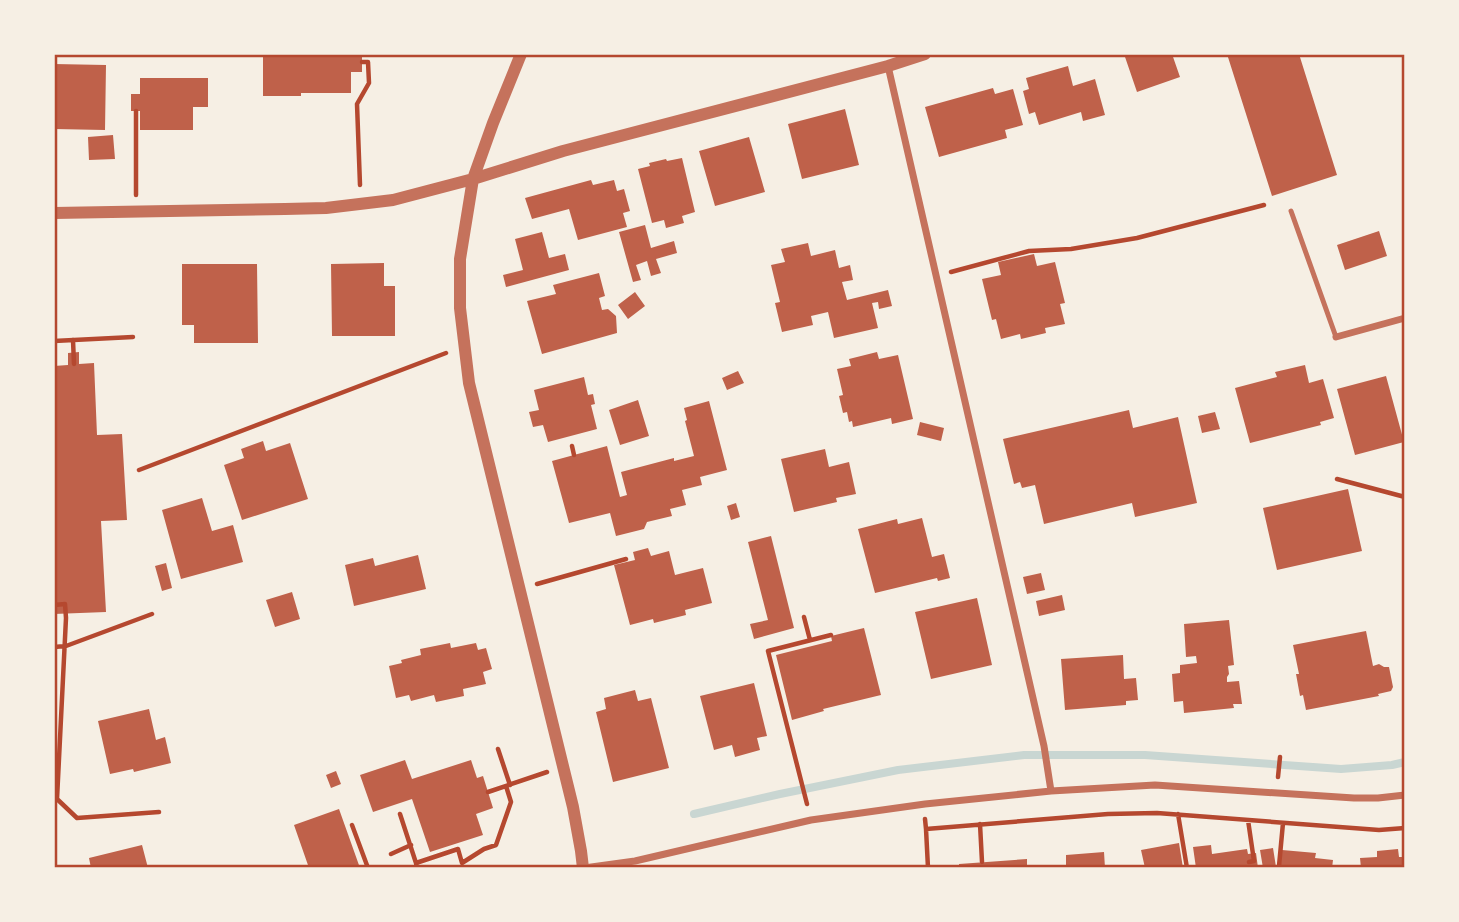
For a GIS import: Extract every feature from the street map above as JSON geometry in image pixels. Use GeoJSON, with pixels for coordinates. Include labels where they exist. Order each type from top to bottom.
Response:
{"type":"FeatureCollection","features":[{"type":"Feature","properties":{"kind":"street"},"geometry":{"type":"LineString","coordinates":[[522,54],[472,179],[460,259],[460,308],[469,383],[563,767],[583,868],[635,861],[811,820],[925,804],[1051,791],[1155,785],[1354,798],[1405,794]]}},
{"type":"Feature","properties":{"kind":"street"},"geometry":{"type":"LineString","coordinates":[[54,213],[298,209],[393,200],[563,151],[925,54]]}},
{"type":"Feature","properties":{"kind":"street"},"geometry":{"type":"LineString","coordinates":[[888,66],[1044,746],[1051,791]]}},
{"type":"Feature","properties":{"kind":"street"},"geometry":{"type":"LineString","coordinates":[[1336,337],[1405,318]]}},
{"type":"Feature","properties":{"kind":"lane"},"geometry":{"type":"LineString","coordinates":[[1291,211],[1336,337]]}},
{"type":"Feature","properties":{"kind":"path"},"geometry":{"type":"LineString","coordinates":[[360,204],[357,104],[369,83],[368,62],[362,62]]}},
{"type":"Feature","properties":{"kind":"path"},"geometry":{"type":"LineString","coordinates":[[136,111],[136,213]]}},
{"type":"Feature","properties":{"kind":"path"},"geometry":{"type":"LineString","coordinates":[[937,276],[1028,251],[1071,248],[1137,238],[1264,205]]}},
{"type":"Feature","properties":{"kind":"path"},"geometry":{"type":"LineString","coordinates":[[54,341],[133,337]]}},
{"type":"Feature","properties":{"kind":"path"},"geometry":{"type":"LineString","coordinates":[[73,340],[74,364]]}},
{"type":"Feature","properties":{"kind":"path"},"geometry":{"type":"LineString","coordinates":[[139,470],[463,346]]}},
{"type":"Feature","properties":{"kind":"path"},"geometry":{"type":"LineString","coordinates":[[572,446],[574,455]]}},
{"type":"Feature","properties":{"kind":"path"},"geometry":{"type":"LineString","coordinates":[[1337,479],[1405,497]]}},
{"type":"Feature","properties":{"kind":"path"},"geometry":{"type":"LineString","coordinates":[[519,589],[625,559]]}},
{"type":"Feature","properties":{"kind":"path"},"geometry":{"type":"LineString","coordinates":[[54,605],[65,604],[57,799],[78,818],[159,812]]}},
{"type":"Feature","properties":{"kind":"path"},"geometry":{"type":"LineString","coordinates":[[54,647],[65,646],[152,614]]}},
{"type":"Feature","properties":{"kind":"path"},"geometry":{"type":"LineString","coordinates":[[804,617],[810,640]]}},
{"type":"Feature","properties":{"kind":"path"},"geometry":{"type":"LineString","coordinates":[[804,793],[768,651],[831,635]]}},
{"type":"Feature","properties":{"kind":"path"},"geometry":{"type":"LineString","coordinates":[[400,814],[417,865],[458,849],[462,863],[496,845],[511,802],[498,749]]}},
{"type":"Feature","properties":{"kind":"path"},"geometry":{"type":"LineString","coordinates":[[1279,770],[1280,757]]}},
{"type":"Feature","properties":{"kind":"path"},"geometry":{"type":"LineString","coordinates":[[488,792],[563,767]]}},
{"type":"Feature","properties":{"kind":"path"},"geometry":{"type":"LineString","coordinates":[[925,804],[928,868]]}},
{"type":"Feature","properties":{"kind":"path"},"geometry":{"type":"LineString","coordinates":[[926,829],[1108,814],[1157,813],[1380,830],[1405,828]]}},
{"type":"Feature","properties":{"kind":"path"},"geometry":{"type":"LineString","coordinates":[[1178,814],[1187,868]]}},
{"type":"Feature","properties":{"kind":"path"},"geometry":{"type":"LineString","coordinates":[[1248,820],[1254,861],[1249,862]]}},
{"type":"Feature","properties":{"kind":"path"},"geometry":{"type":"LineString","coordinates":[[1280,867],[1283,823]]}},
{"type":"Feature","properties":{"kind":"path"},"geometry":{"type":"LineString","coordinates":[[352,824],[368,868]]}},
{"type":"Feature","properties":{"kind":"path"},"geometry":{"type":"LineString","coordinates":[[980,824],[982,862]]}},
{"type":"Feature","properties":{"kind":"path"},"geometry":{"type":"LineString","coordinates":[[391,854],[411,845]]}},
{"type":"Feature","properties":{"kind":"building"},"geometry":{"type":"Polygon","coordinates":[[[263,54],[362,54],[362,72],[351,72],[351,93],[263,96],[263,54]]]}},
{"type":"Feature","properties":{"kind":"building"},"geometry":{"type":"Polygon","coordinates":[[[1124,54],[1172,54],[1180,77],[1137,92],[1124,54]]]}},
{"type":"Feature","properties":{"kind":"building"},"geometry":{"type":"Polygon","coordinates":[[[1227,54],[1299,54],[1337,175],[1272,196],[1227,54]]]}},
{"type":"Feature","properties":{"kind":"building"},"geometry":{"type":"Polygon","coordinates":[[[54,64],[106,65],[105,130],[54,129],[54,64]]]}},
{"type":"Feature","properties":{"kind":"building"},"geometry":{"type":"Polygon","coordinates":[[[1068,66],[1073,86],[1095,79],[1105,115],[1083,121],[1081,112],[1039,125],[1035,112],[1029,114],[1023,91],[1029,89],[1026,78],[1068,66]]]}},
{"type":"Feature","properties":{"kind":"building"},"geometry":{"type":"Polygon","coordinates":[[[140,78],[208,78],[208,107],[193,107],[193,130],[140,130],[140,111],[131,111],[131,94],[140,94],[140,78]]]}},
{"type":"Feature","properties":{"kind":"building"},"geometry":{"type":"Polygon","coordinates":[[[993,88],[995,94],[1013,89],[1023,125],[1005,130],[1007,138],[939,157],[925,107],[993,88]]]}},
{"type":"Feature","properties":{"kind":"building"},"geometry":{"type":"Polygon","coordinates":[[[845,109],[859,165],[802,179],[788,124],[845,109]]]}},
{"type":"Feature","properties":{"kind":"building"},"geometry":{"type":"Polygon","coordinates":[[[113,135],[115,159],[89,160],[88,137],[113,135]]]}},
{"type":"Feature","properties":{"kind":"building"},"geometry":{"type":"Polygon","coordinates":[[[749,137],[765,192],[715,206],[699,151],[749,137]]]}},
{"type":"Feature","properties":{"kind":"building"},"geometry":{"type":"Polygon","coordinates":[[[682,158],[695,212],[682,216],[684,223],[666,228],[664,220],[652,223],[638,169],[650,166],[649,163],[682,158]]]}},
{"type":"Feature","properties":{"kind":"building"},"geometry":{"type":"Polygon","coordinates":[[[591,180],[593,185],[614,180],[617,191],[624,189],[630,211],[623,213],[627,227],[578,240],[569,209],[532,219],[525,198],[591,180]]]}},
{"type":"Feature","properties":{"kind":"building"},"geometry":{"type":"Polygon","coordinates":[[[645,225],[651,248],[674,241],[677,253],[656,259],[661,273],[651,276],[647,261],[636,265],[641,280],[633,282],[619,232],[645,225]]]}},
{"type":"Feature","properties":{"kind":"building"},"geometry":{"type":"Polygon","coordinates":[[[1379,231],[1387,256],[1345,270],[1337,245],[1379,231]]]}},
{"type":"Feature","properties":{"kind":"building"},"geometry":{"type":"Polygon","coordinates":[[[542,232],[549,258],[565,254],[569,270],[506,287],[503,275],[523,270],[515,239],[542,232]]]}},
{"type":"Feature","properties":{"kind":"building"},"geometry":{"type":"Polygon","coordinates":[[[808,243],[811,256],[835,250],[839,268],[850,265],[853,280],[842,282],[847,300],[888,290],[892,306],[879,309],[878,302],[872,303],[878,328],[834,338],[828,312],[811,316],[813,325],[782,332],[775,303],[780,302],[771,265],[785,262],[781,249],[808,243]]]}},
{"type":"Feature","properties":{"kind":"building"},"geometry":{"type":"Polygon","coordinates":[[[1034,254],[1037,266],[1055,262],[1065,303],[1060,304],[1065,324],[1045,328],[1046,333],[1021,339],[1020,334],[1001,339],[996,319],[992,320],[982,279],[1001,275],[998,262],[1034,254]]]}},
{"type":"Feature","properties":{"kind":"building"},"geometry":{"type":"Polygon","coordinates":[[[384,263],[384,286],[395,286],[395,336],[332,336],[331,264],[384,263]]]}},
{"type":"Feature","properties":{"kind":"building"},"geometry":{"type":"Polygon","coordinates":[[[182,264],[257,264],[258,343],[194,343],[194,325],[182,325],[182,264]]]}},
{"type":"Feature","properties":{"kind":"building"},"geometry":{"type":"Polygon","coordinates":[[[599,273],[605,296],[599,298],[602,310],[608,309],[616,316],[617,333],[542,354],[527,301],[556,294],[553,285],[599,273]]]}},
{"type":"Feature","properties":{"kind":"building"},"geometry":{"type":"Polygon","coordinates":[[[635,292],[645,306],[628,319],[618,305],[635,292]]]}},
{"type":"Feature","properties":{"kind":"building"},"geometry":{"type":"Polygon","coordinates":[[[79,352],[79,364],[94,363],[97,435],[122,434],[127,520],[101,521],[106,612],[54,614],[54,366],[68,365],[68,353],[79,352]]]}},
{"type":"Feature","properties":{"kind":"building"},"geometry":{"type":"Polygon","coordinates":[[[877,352],[879,359],[898,355],[913,419],[892,424],[891,418],[853,427],[847,412],[843,413],[839,396],[843,395],[837,369],[851,366],[849,359],[877,352]]]}},
{"type":"Feature","properties":{"kind":"building"},"geometry":{"type":"Polygon","coordinates":[[[1305,365],[1309,383],[1323,379],[1334,418],[1320,422],[1321,425],[1250,443],[1235,388],[1277,377],[1275,372],[1305,365]]]}},
{"type":"Feature","properties":{"kind":"building"},"geometry":{"type":"Polygon","coordinates":[[[738,371],[744,383],[727,390],[722,378],[738,371]]]}},
{"type":"Feature","properties":{"kind":"building"},"geometry":{"type":"Polygon","coordinates":[[[1386,376],[1404,442],[1355,455],[1337,389],[1386,376]]]}},
{"type":"Feature","properties":{"kind":"building"},"geometry":{"type":"Polygon","coordinates":[[[584,377],[588,395],[593,394],[595,404],[591,405],[597,429],[548,442],[543,425],[533,427],[529,412],[539,410],[534,390],[584,377]]]}},
{"type":"Feature","properties":{"kind":"building"},"geometry":{"type":"Polygon","coordinates":[[[638,400],[649,436],[620,445],[609,410],[638,400]]]}},
{"type":"Feature","properties":{"kind":"building"},"geometry":{"type":"Polygon","coordinates":[[[709,401],[727,470],[700,477],[702,485],[682,490],[686,505],[670,509],[672,516],[647,522],[644,529],[616,536],[610,513],[569,523],[552,461],[607,446],[620,497],[627,495],[621,472],[674,458],[674,461],[694,456],[684,408],[709,401]]]}},
{"type":"Feature","properties":{"kind":"building"},"geometry":{"type":"Polygon","coordinates":[[[1129,410],[1133,428],[1178,417],[1197,503],[1135,517],[1132,503],[1044,524],[1035,485],[1022,488],[1020,482],[1014,484],[1003,439],[1129,410]]]}},
{"type":"Feature","properties":{"kind":"building"},"geometry":{"type":"Polygon","coordinates":[[[1215,412],[1220,429],[1202,433],[1198,416],[1215,412]]]}},
{"type":"Feature","properties":{"kind":"building"},"geometry":{"type":"Polygon","coordinates":[[[920,422],[944,428],[941,441],[917,435],[920,422]]]}},
{"type":"Feature","properties":{"kind":"building"},"geometry":{"type":"Polygon","coordinates":[[[263,441],[266,451],[290,443],[308,499],[242,520],[224,465],[244,458],[241,449],[263,441]]]}},
{"type":"Feature","properties":{"kind":"building"},"geometry":{"type":"Polygon","coordinates":[[[825,449],[829,467],[849,462],[856,494],[836,498],[837,502],[794,512],[781,459],[825,449]]]}},
{"type":"Feature","properties":{"kind":"building"},"geometry":{"type":"Polygon","coordinates":[[[1348,489],[1362,551],[1277,570],[1263,508],[1348,489]]]}},
{"type":"Feature","properties":{"kind":"building"},"geometry":{"type":"Polygon","coordinates":[[[202,498],[212,531],[233,525],[243,562],[181,579],[162,510],[202,498]]]}},
{"type":"Feature","properties":{"kind":"building"},"geometry":{"type":"Polygon","coordinates":[[[736,503],[740,517],[731,520],[727,506],[736,503]]]}},
{"type":"Feature","properties":{"kind":"building"},"geometry":{"type":"Polygon","coordinates":[[[922,518],[932,557],[944,554],[950,578],[938,581],[937,578],[875,593],[858,529],[897,519],[898,524],[922,518]]]}},
{"type":"Feature","properties":{"kind":"building"},"geometry":{"type":"Polygon","coordinates":[[[771,536],[794,628],[754,639],[750,624],[768,620],[748,542],[771,536]]]}},
{"type":"Feature","properties":{"kind":"building"},"geometry":{"type":"Polygon","coordinates":[[[648,548],[651,556],[669,551],[675,575],[703,568],[712,603],[685,610],[686,615],[654,623],[653,619],[630,625],[614,565],[635,560],[633,552],[648,548]]]}},
{"type":"Feature","properties":{"kind":"building"},"geometry":{"type":"Polygon","coordinates":[[[418,555],[426,589],[354,606],[345,565],[373,558],[375,566],[418,555]]]}},
{"type":"Feature","properties":{"kind":"building"},"geometry":{"type":"Polygon","coordinates":[[[166,563],[172,588],[162,591],[155,566],[166,563]]]}},
{"type":"Feature","properties":{"kind":"building"},"geometry":{"type":"Polygon","coordinates":[[[1041,573],[1045,590],[1027,594],[1023,577],[1041,573]]]}},
{"type":"Feature","properties":{"kind":"building"},"geometry":{"type":"Polygon","coordinates":[[[292,592],[300,619],[275,627],[266,600],[292,592]]]}},
{"type":"Feature","properties":{"kind":"building"},"geometry":{"type":"Polygon","coordinates":[[[1062,595],[1065,610],[1039,616],[1036,601],[1062,595]]]}},
{"type":"Feature","properties":{"kind":"building"},"geometry":{"type":"Polygon","coordinates":[[[977,598],[992,665],[931,679],[915,612],[977,598]]]}},
{"type":"Feature","properties":{"kind":"building"},"geometry":{"type":"Polygon","coordinates":[[[1229,620],[1234,665],[1228,666],[1227,682],[1239,681],[1242,704],[1233,704],[1234,708],[1184,713],[1183,701],[1174,702],[1172,674],[1180,673],[1180,665],[1197,663],[1196,656],[1186,657],[1184,624],[1229,620]]]}},
{"type":"Feature","properties":{"kind":"building"},"geometry":{"type":"Polygon","coordinates":[[[864,628],[881,695],[823,709],[824,711],[792,720],[776,655],[832,641],[831,636],[864,628]]]}},
{"type":"Feature","properties":{"kind":"building"},"geometry":{"type":"Polygon","coordinates":[[[1366,631],[1373,666],[1379,664],[1389,667],[1393,687],[1391,691],[1378,694],[1379,696],[1306,710],[1303,695],[1300,696],[1293,645],[1366,631]]]}},
{"type":"Feature","properties":{"kind":"building"},"geometry":{"type":"Polygon","coordinates":[[[450,643],[451,648],[476,643],[478,650],[486,648],[492,669],[483,672],[486,684],[463,689],[464,696],[436,702],[434,695],[411,701],[409,695],[396,698],[389,666],[421,655],[420,649],[450,643]]]}},
{"type":"Feature","properties":{"kind":"building"},"geometry":{"type":"Polygon","coordinates":[[[1123,655],[1124,679],[1136,678],[1138,700],[1126,701],[1126,705],[1065,710],[1061,659],[1123,655]]]}},
{"type":"Feature","properties":{"kind":"building"},"geometry":{"type":"Polygon","coordinates":[[[754,683],[767,736],[757,738],[760,750],[735,757],[732,745],[714,750],[700,696],[754,683]]]}},
{"type":"Feature","properties":{"kind":"building"},"geometry":{"type":"Polygon","coordinates":[[[635,690],[638,701],[651,698],[669,768],[613,782],[596,712],[606,709],[604,698],[635,690]]]}},
{"type":"Feature","properties":{"kind":"building"},"geometry":{"type":"Polygon","coordinates":[[[149,709],[156,740],[165,737],[171,763],[134,772],[133,769],[110,774],[98,721],[149,709]]]}},
{"type":"Feature","properties":{"kind":"building"},"geometry":{"type":"Polygon","coordinates":[[[405,760],[412,779],[471,760],[477,778],[483,776],[493,808],[476,814],[483,835],[430,852],[412,799],[373,812],[360,775],[405,760]]]}},
{"type":"Feature","properties":{"kind":"building"},"geometry":{"type":"Polygon","coordinates":[[[336,771],[341,784],[331,788],[326,775],[336,771]]]}},
{"type":"Feature","properties":{"kind":"building"},"geometry":{"type":"Polygon","coordinates":[[[339,809],[360,868],[309,868],[294,825],[339,809]]]}},
{"type":"Feature","properties":{"kind":"building"},"geometry":{"type":"Polygon","coordinates":[[[1179,843],[1183,868],[1145,868],[1141,850],[1179,843]]]}},
{"type":"Feature","properties":{"kind":"building"},"geometry":{"type":"Polygon","coordinates":[[[142,845],[148,868],[91,868],[89,858],[142,845]]]}},
{"type":"Feature","properties":{"kind":"building"},"geometry":{"type":"Polygon","coordinates":[[[1211,845],[1212,854],[1247,849],[1248,854],[1256,853],[1258,868],[1196,868],[1193,847],[1211,845]]]}},
{"type":"Feature","properties":{"kind":"building"},"geometry":{"type":"Polygon","coordinates":[[[1273,848],[1276,867],[1263,868],[1260,850],[1273,848]]]}},
{"type":"Feature","properties":{"kind":"building"},"geometry":{"type":"Polygon","coordinates":[[[1398,849],[1399,857],[1405,857],[1405,868],[1361,868],[1360,858],[1377,857],[1377,851],[1398,849]]]}},
{"type":"Feature","properties":{"kind":"building"},"geometry":{"type":"Polygon","coordinates":[[[1282,850],[1316,853],[1315,858],[1333,860],[1332,868],[1280,868],[1282,850]]]}},
{"type":"Feature","properties":{"kind":"building"},"geometry":{"type":"Polygon","coordinates":[[[1104,852],[1105,868],[1066,868],[1066,855],[1104,852]]]}},
{"type":"Feature","properties":{"kind":"building"},"geometry":{"type":"Polygon","coordinates":[[[1027,859],[1027,868],[959,868],[959,864],[1027,859]]]}},
{"type":"Feature","properties":{"kind":"waterway"},"geometry":{"type":"LineString","coordinates":[[694,814],[898,770],[1024,755],[1145,755],[1341,769],[1405,762]]}}]}
